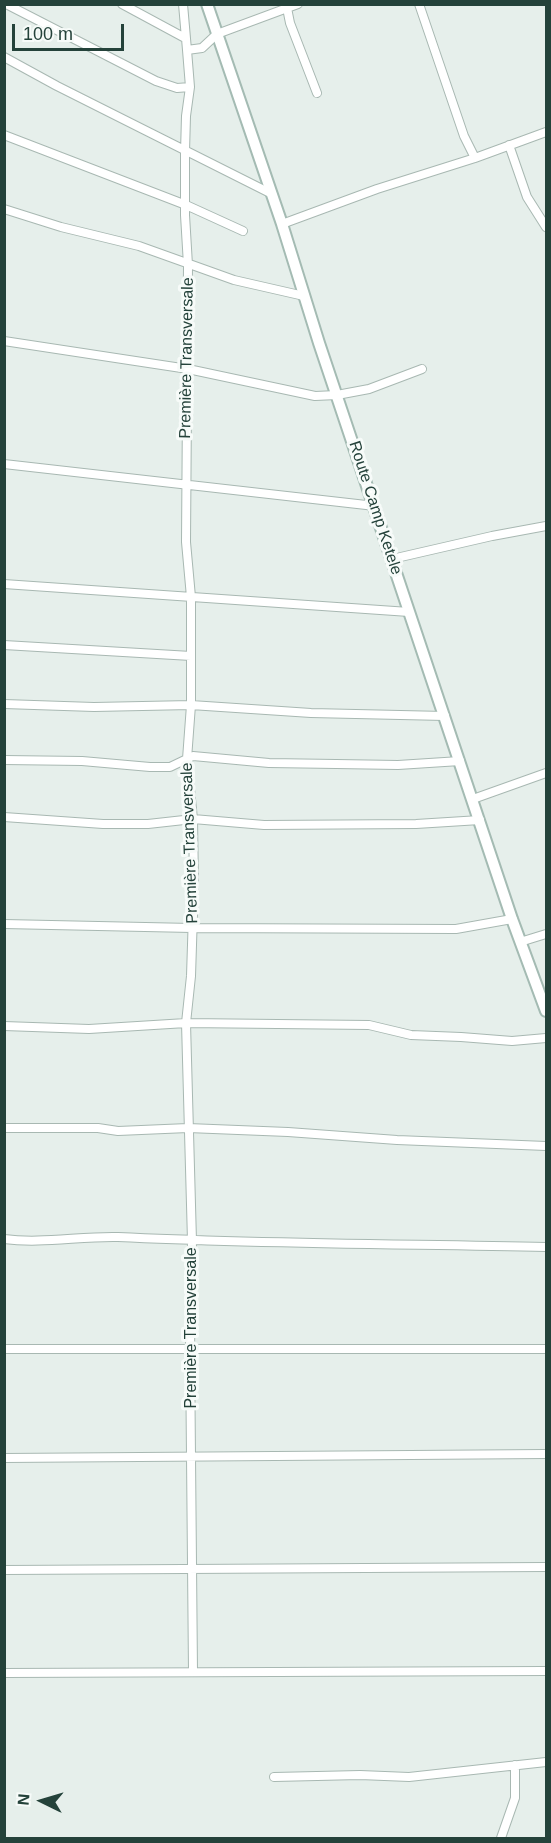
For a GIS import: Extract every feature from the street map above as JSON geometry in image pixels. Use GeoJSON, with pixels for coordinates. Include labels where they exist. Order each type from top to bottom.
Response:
{"type":"FeatureCollection","features":[{"type":"Feature","properties":{"kind":"street"},"geometry":{"type":"LineString","coordinates":[[6,4],[156,81],[177,87],[190,87]]}},
{"type":"Feature","properties":{"kind":"street"},"geometry":{"type":"LineString","coordinates":[[122,4],[185,38]]}},
{"type":"Feature","properties":{"kind":"street","name":"Première Transversale"},"geometry":{"type":"LineString","coordinates":[[183,4],[190,87],[185,152],[188,265],[188,369],[185,420],[186,542],[191,597],[191,705],[187,759],[193,819],[191,976],[186,1023],[192,1241],[190,1349],[193,1672]]}},
{"type":"Feature","properties":{"kind":"street","name":"Route Camp Ketele"},"geometry":{"type":"LineString","coordinates":[[207,4],[512,919],[546,1011]]}},
{"type":"Feature","properties":{"kind":"street"},"geometry":{"type":"LineString","coordinates":[[187,50],[202,48],[217,34],[298,4]]}},
{"type":"Feature","properties":{"kind":"street"},"geometry":{"type":"LineString","coordinates":[[418,4],[464,136],[475,158]]}},
{"type":"Feature","properties":{"kind":"street"},"geometry":{"type":"LineString","coordinates":[[287,8],[290,23],[316,93]]}},
{"type":"Feature","properties":{"kind":"street"},"geometry":{"type":"LineString","coordinates":[[272,13],[290,23]]}},
{"type":"Feature","properties":{"kind":"street"},"geometry":{"type":"LineString","coordinates":[[4,57],[272,195]]}},
{"type":"Feature","properties":{"kind":"street"},"geometry":{"type":"LineString","coordinates":[[282,224],[546,132]]}},
{"type":"Feature","properties":{"kind":"street"},"geometry":{"type":"LineString","coordinates":[[4,135],[186,205],[243,231]]}},
{"type":"Feature","properties":{"kind":"street"},"geometry":{"type":"LineString","coordinates":[[509,145],[527,196],[546,226]]}},
{"type":"Feature","properties":{"kind":"street"},"geometry":{"type":"LineString","coordinates":[[4,209],[61,227],[139,246],[234,280],[304,296]]}},
{"type":"Feature","properties":{"kind":"street"},"geometry":{"type":"LineString","coordinates":[[4,341],[188,369],[315,396],[337,395],[369,389],[422,369]]}},
{"type":"Feature","properties":{"kind":"street"},"geometry":{"type":"LineString","coordinates":[[4,464],[375,506]]}},
{"type":"Feature","properties":{"kind":"street"},"geometry":{"type":"LineString","coordinates":[[392,559],[546,526]]}},
{"type":"Feature","properties":{"kind":"street"},"geometry":{"type":"LineString","coordinates":[[4,584],[409,612]]}},
{"type":"Feature","properties":{"kind":"street"},"geometry":{"type":"LineString","coordinates":[[4,645],[190,656]]}},
{"type":"Feature","properties":{"kind":"street"},"geometry":{"type":"LineString","coordinates":[[4,704],[94,707],[191,705],[311,713],[445,716]]}},
{"type":"Feature","properties":{"kind":"street"},"geometry":{"type":"LineString","coordinates":[[4,760],[82,761],[160,767],[170,767],[192,756],[269,763],[398,765],[460,761]]}},
{"type":"Feature","properties":{"kind":"street"},"geometry":{"type":"LineString","coordinates":[[473,799],[546,773]]}},
{"type":"Feature","properties":{"kind":"street"},"geometry":{"type":"LineString","coordinates":[[4,817],[103,824],[148,824],[193,819],[264,825],[416,824],[480,820]]}},
{"type":"Feature","properties":{"kind":"street"},"geometry":{"type":"LineString","coordinates":[[4,924],[192,928],[456,929],[512,919]]}},
{"type":"Feature","properties":{"kind":"street"},"geometry":{"type":"LineString","coordinates":[[520,942],[546,934]]}},
{"type":"Feature","properties":{"kind":"street"},"geometry":{"type":"LineString","coordinates":[[4,1026],[89,1029],[186,1023],[369,1024],[411,1035],[461,1036],[512,1041],[546,1038]]}},
{"type":"Feature","properties":{"kind":"street"},"geometry":{"type":"LineString","coordinates":[[4,1128],[98,1128],[118,1131],[188,1128],[546,1146]]}},
{"type":"Feature","properties":{"kind":"street"},"geometry":{"type":"LineString","coordinates":[[4,1239],[19,1241],[98,1237],[192,1241],[546,1247]]}},
{"type":"Feature","properties":{"kind":"street"},"geometry":{"type":"LineString","coordinates":[[4,1349],[546,1348]]}},
{"type":"Feature","properties":{"kind":"street"},"geometry":{"type":"LineString","coordinates":[[4,1458],[546,1454]]}},
{"type":"Feature","properties":{"kind":"street"},"geometry":{"type":"LineString","coordinates":[[4,1570],[546,1567]]}},
{"type":"Feature","properties":{"kind":"street"},"geometry":{"type":"LineString","coordinates":[[4,1673],[546,1671]]}},
{"type":"Feature","properties":{"kind":"street"},"geometry":{"type":"LineString","coordinates":[[274,1777],[360,1775],[409,1777],[546,1762]]}},
{"type":"Feature","properties":{"kind":"street"},"geometry":{"type":"LineString","coordinates":[[501,1839],[515,1798],[515,1765]]}}]}
